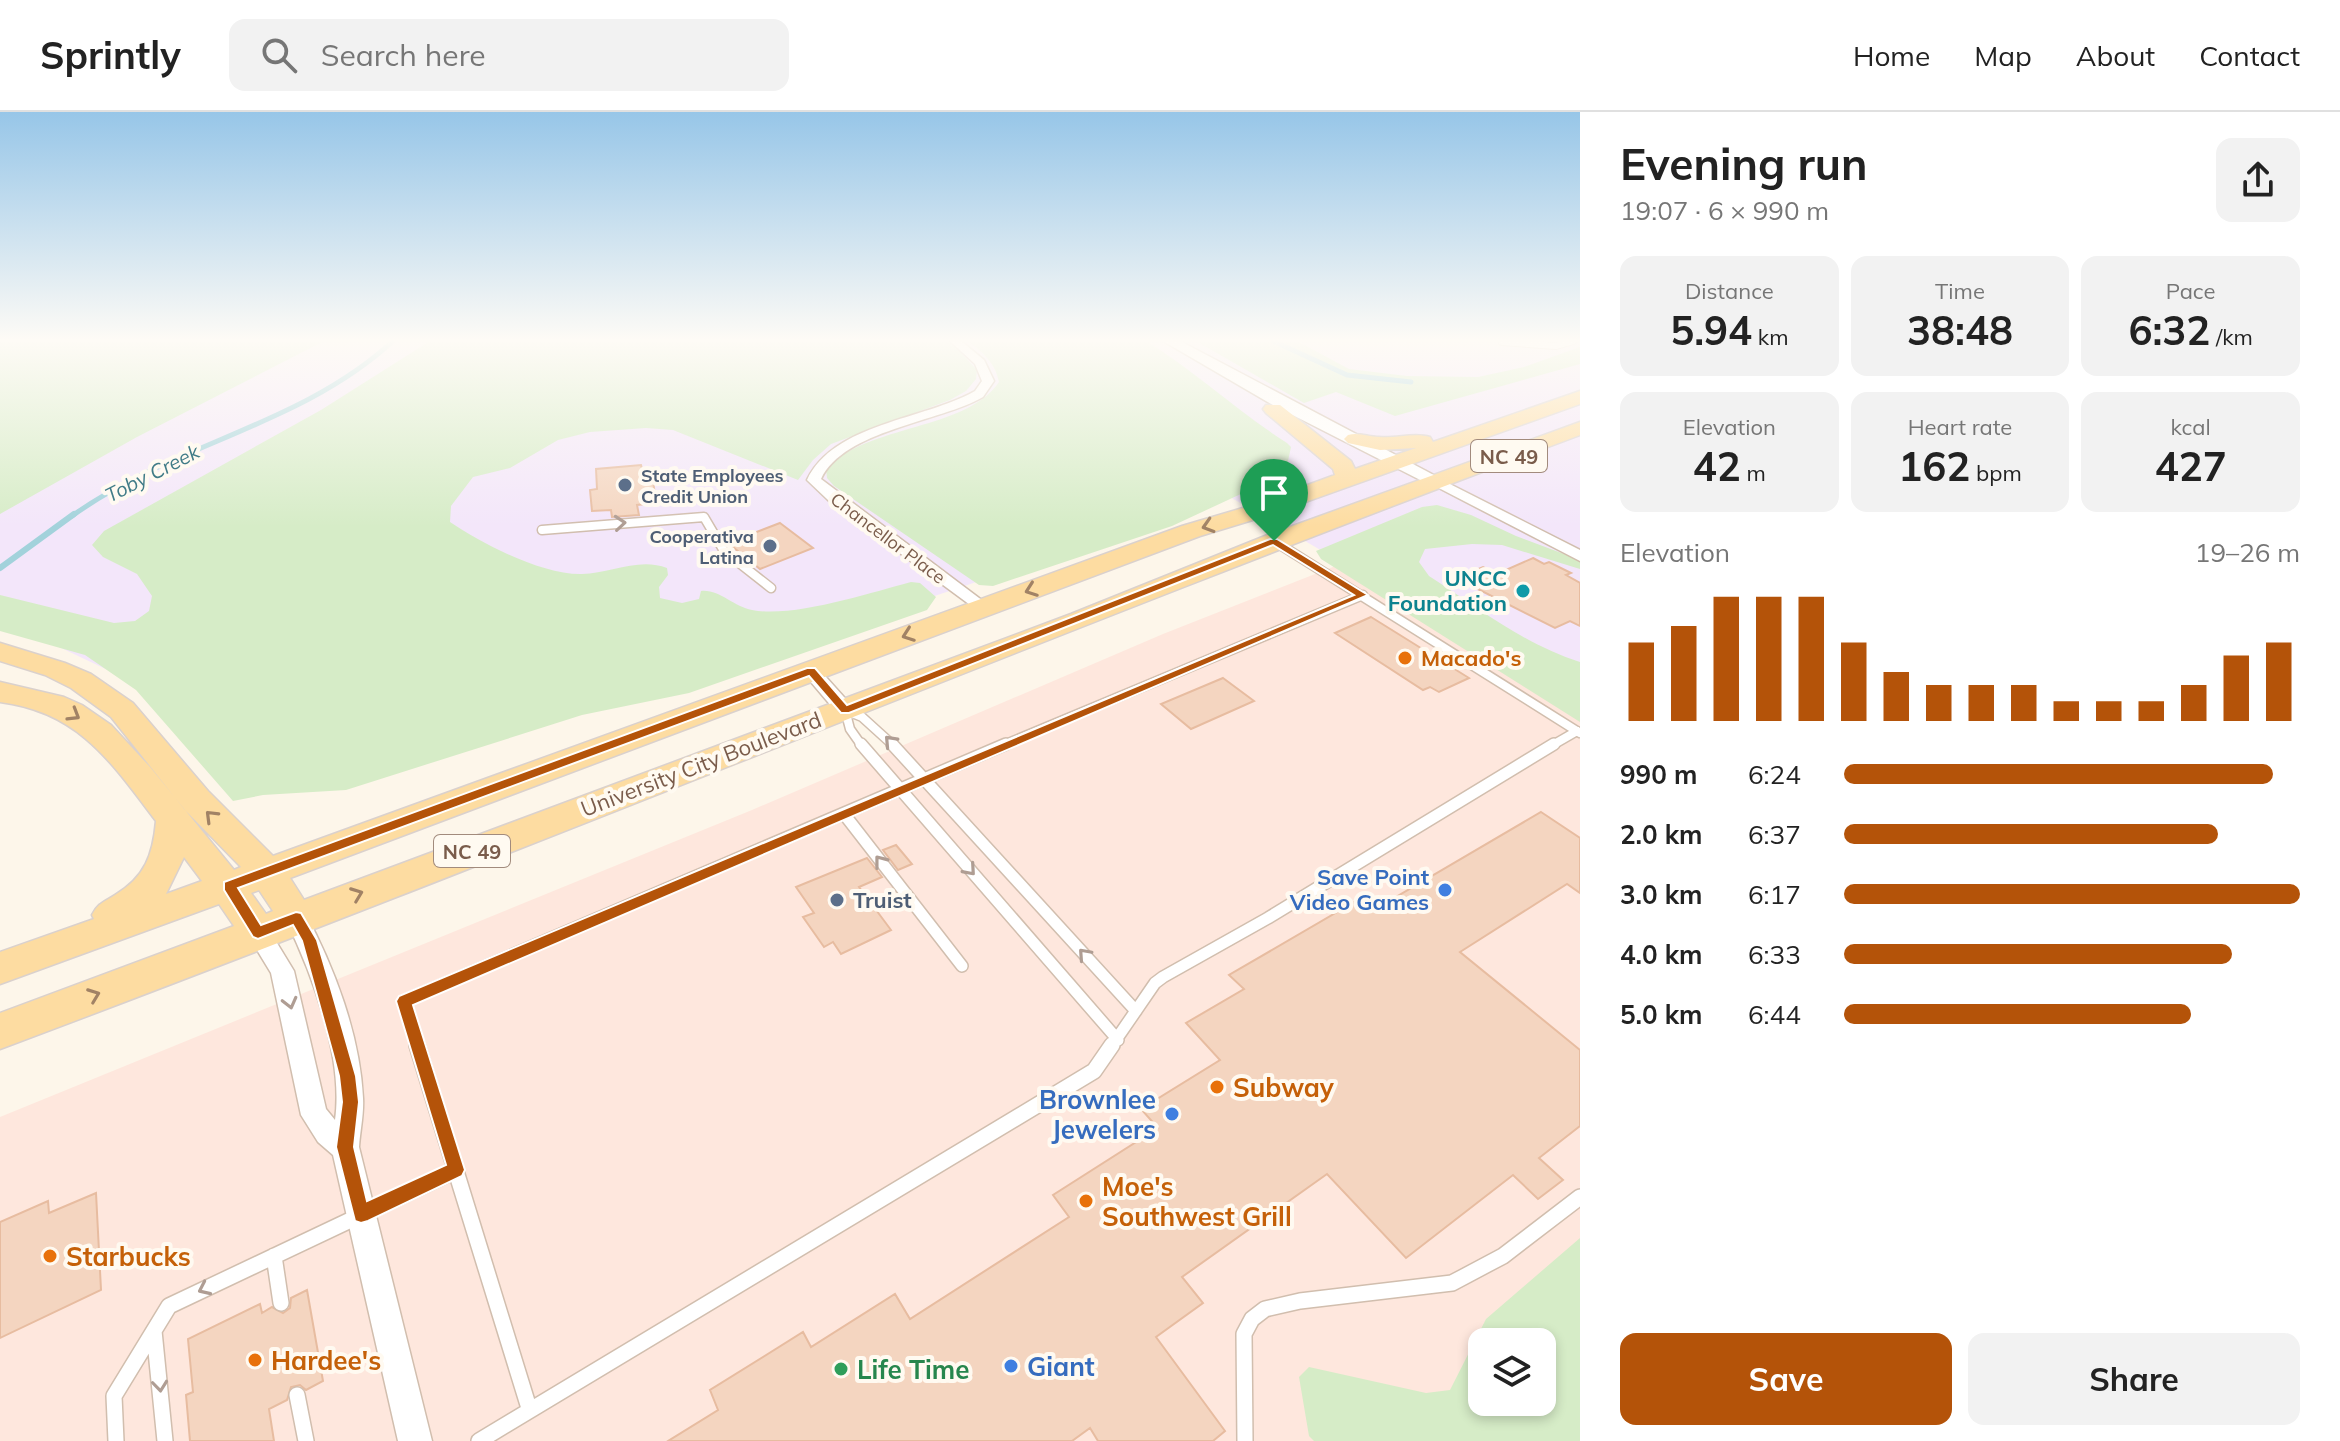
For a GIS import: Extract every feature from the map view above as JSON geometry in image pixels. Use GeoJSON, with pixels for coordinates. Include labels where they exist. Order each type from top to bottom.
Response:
{"type":"FeatureCollection","features":[{"type":"Feature","properties":{"kind":"main road","name":"University City Boulevard"},"geometry":{"type":"LineString","coordinates":[[0,1031],[845,710],[1274,541],[1411,474],[1493,427],[1563,403]]}},
{"type":"Feature","properties":{"kind":"main road"},"geometry":{"type":"LineString","coordinates":[[1273,409],[1343,466],[1347,476],[1340,482]]}},
{"type":"Feature","properties":{"kind":"main road"},"geometry":{"type":"LineString","coordinates":[[1411,474],[1546,409]]}},
{"type":"Feature","properties":{"kind":"main road"},"geometry":{"type":"LineString","coordinates":[[1355,439],[1374,443],[1405,443],[1493,427]]}},
{"type":"Feature","properties":{"kind":"main road","name":"University City Boulevard"},"geometry":{"type":"LineString","coordinates":[[0,968],[1191,531],[1340,482],[1411,474],[1580,428]]}},
{"type":"Feature","properties":{"kind":"main road"},"geometry":{"type":"LineString","coordinates":[[0,652],[55,669],[81,681],[111,701],[137,725],[196,800],[266,871],[296,918]]}},
{"type":"Feature","properties":{"kind":"main road"},"geometry":{"type":"LineString","coordinates":[[0,692],[44,701],[73,713],[88,724],[138,773],[229,886],[258,932]]}},
{"type":"Feature","properties":{"kind":"main road"},"geometry":{"type":"LineString","coordinates":[[0,968],[138,898],[167,865],[173,818]]}},
{"type":"Feature","properties":{"kind":"street","name":"Chancellor Place"},"geometry":{"type":"LineString","coordinates":[[962,403],[849,445],[819,466],[814,480],[981,608]]}},
{"type":"Feature","properties":{"kind":"street"},"geometry":{"type":"LineString","coordinates":[[1263,403],[1411,474]]}},
{"type":"Feature","properties":{"kind":"street"},"geometry":{"type":"LineString","coordinates":[[1286,403],[1355,439],[1512,531],[1549,542],[1580,556]]}},
{"type":"Feature","properties":{"kind":"street"},"geometry":{"type":"LineString","coordinates":[[811,671],[845,710]]}},
{"type":"Feature","properties":{"kind":"street"},"geometry":{"type":"LineString","coordinates":[[296,918],[309,940],[348,1076],[350,1102],[345,1147],[415,1441]]}},
{"type":"Feature","properties":{"kind":"street"},"geometry":{"type":"LineString","coordinates":[[258,932],[282,971],[314,1115],[318,1123],[345,1147]]}},
{"type":"Feature","properties":{"kind":"lane"},"geometry":{"type":"LineString","coordinates":[[542,530],[704,517],[724,551],[771,588]]}},
{"type":"Feature","properties":{"kind":"lane"},"geometry":{"type":"LineString","coordinates":[[479,1441],[529,1408],[728,1293],[1094,1071],[1155,983],[1163,977],[1281,912],[1462,797],[1579,732],[1274,541]]}},
{"type":"Feature","properties":{"kind":"lane"},"geometry":{"type":"LineString","coordinates":[[529,1408],[404,1001],[1363,595]]}},
{"type":"Feature","properties":{"kind":"lane"},"geometry":{"type":"LineString","coordinates":[[845,710],[873,725],[1136,1011]]}},
{"type":"Feature","properties":{"kind":"lane"},"geometry":{"type":"LineString","coordinates":[[845,710],[854,736],[1118,1040]]}},
{"type":"Feature","properties":{"kind":"lane"},"geometry":{"type":"LineString","coordinates":[[844,814],[962,966]]}},
{"type":"Feature","properties":{"kind":"lane"},"geometry":{"type":"LineString","coordinates":[[116,1441],[114,1396],[169,1306],[456,1170]]}},
{"type":"Feature","properties":{"kind":"lane"},"geometry":{"type":"LineString","coordinates":[[1245,1441],[1244,1334],[1252,1319],[1265,1309],[1300,1301],[1452,1283],[1496,1258],[1580,1197]]}},
{"type":"Feature","properties":{"kind":"lane"},"geometry":{"type":"LineString","coordinates":[[274,1256],[281,1303]]}},
{"type":"Feature","properties":{"kind":"lane"},"geometry":{"type":"LineString","coordinates":[[154,1331],[165,1441]]}},
{"type":"Feature","properties":{"kind":"lane"},"geometry":{"type":"LineString","coordinates":[[297,1395],[306,1441]]}},
{"type":"Feature","properties":{"kind":"shaded area"},"geometry":{"type":"Polygon","coordinates":[[[0,403],[1580,403],[1580,702],[1230,497],[875,616],[342,781],[0,619],[0,403]]]}},
{"type":"Feature","properties":{"kind":"shaded area"},"geometry":{"type":"Polygon","coordinates":[[[1343,563],[1580,702],[1580,1441],[0,1441],[0,1117],[752,810],[1163,634],[1343,563]]]}},
{"type":"Feature","properties":{"kind":"green space"},"geometry":{"type":"Polygon","coordinates":[[[0,403],[203,403],[137,437],[0,514],[0,403]]]}},
{"type":"Feature","properties":{"kind":"green space"},"geometry":{"type":"Polygon","coordinates":[[[332,403],[942,403],[831,444],[813,460],[798,480],[673,430],[646,428],[590,432],[558,440],[510,468],[473,477],[451,506],[450,522],[479,540],[531,564],[566,573],[593,573],[646,564],[667,568],[668,575],[659,587],[660,598],[682,603],[699,599],[701,591],[708,591],[752,610],[789,611],[911,582],[920,583],[936,597],[927,610],[689,693],[582,715],[346,790],[263,795],[233,801],[136,690],[85,655],[0,631],[0,595],[114,623],[135,621],[149,611],[152,596],[137,574],[103,557],[92,545],[104,531],[332,403]]]}},
{"type":"Feature","properties":{"kind":"green space"},"geometry":{"type":"Polygon","coordinates":[[[976,403],[1231,403],[1291,447],[1288,461],[1243,493],[1172,526],[993,586],[979,585],[834,486],[827,478],[826,469],[844,454],[866,443],[964,410],[976,403]]]}},
{"type":"Feature","properties":{"kind":"green space"},"geometry":{"type":"Polygon","coordinates":[[[1363,403],[1441,403],[1395,416],[1363,403]]]}},
{"type":"Feature","properties":{"kind":"green space"},"geometry":{"type":"Polygon","coordinates":[[[1437,505],[1471,515],[1580,560],[1580,569],[1502,545],[1472,544],[1425,549],[1419,562],[1429,576],[1502,624],[1540,646],[1580,662],[1580,722],[1321,559],[1316,551],[1422,507],[1437,505]]]}},
{"type":"Feature","properties":{"kind":"green space"},"geometry":{"type":"Polygon","coordinates":[[[1580,1238],[1580,1441],[1314,1441],[1309,1436],[1299,1377],[1309,1367],[1426,1393],[1450,1390],[1468,1354],[1468,1416],[1556,1416],[1556,1328],[1481,1328],[1486,1319],[1580,1238]]]}},
{"type":"Feature","properties":{"kind":"building","name":"State Employees Credit Union"},"geometry":{"type":"Polygon","coordinates":[[[641,465],[645,481],[653,480],[656,503],[637,505],[639,515],[612,517],[611,510],[592,511],[590,490],[597,489],[596,469],[641,465]]]}},
{"type":"Feature","properties":{"kind":"building","name":"Cooperativa Latina"},"geometry":{"type":"Polygon","coordinates":[[[780,523],[813,548],[760,569],[728,543],[780,523]]]}},
{"type":"Feature","properties":{"kind":"building","name":"UNCC Foundation"},"geometry":{"type":"Polygon","coordinates":[[[1533,558],[1571,573],[1566,575],[1580,583],[1580,626],[1570,621],[1555,628],[1456,578],[1483,567],[1497,574],[1533,558]]]}},
{"type":"Feature","properties":{"kind":"building","name":"Macado's"},"geometry":{"type":"Polygon","coordinates":[[[1371,617],[1469,678],[1439,692],[1430,687],[1423,690],[1335,633],[1371,617]]]}},
{"type":"Feature","properties":{"kind":"building"},"geometry":{"type":"Polygon","coordinates":[[[1223,678],[1254,701],[1191,729],[1161,704],[1223,678]]]}},
{"type":"Feature","properties":{"kind":"building"},"geometry":{"type":"Polygon","coordinates":[[[1541,812],[1580,838],[1580,893],[1567,884],[1460,952],[1580,1050],[1580,1126],[1539,1158],[1563,1180],[1538,1199],[1513,1175],[1406,1258],[1327,1174],[1182,1277],[1203,1303],[1156,1337],[1225,1431],[1213,1441],[1098,1441],[1090,1428],[1072,1441],[668,1441],[718,1410],[710,1390],[803,1332],[811,1347],[895,1294],[910,1319],[1069,1217],[1053,1195],[1158,1128],[1141,1109],[1220,1060],[1186,1023],[1244,989],[1229,975],[1363,897],[1377,908],[1541,812]]]}},
{"type":"Feature","properties":{"kind":"building"},"geometry":{"type":"Polygon","coordinates":[[[896,845],[912,864],[898,870],[883,850],[896,845]]]}},
{"type":"Feature","properties":{"kind":"building","name":"Truist"},"geometry":{"type":"Polygon","coordinates":[[[867,858],[882,877],[859,887],[891,930],[841,954],[833,942],[824,947],[803,917],[814,913],[796,887],[867,858]]]}},
{"type":"Feature","properties":{"kind":"building","name":"Starbucks"},"geometry":{"type":"Polygon","coordinates":[[[96,1193],[101,1290],[0,1338],[0,1222],[48,1201],[49,1213],[96,1193]]]}},
{"type":"Feature","properties":{"kind":"building","name":"Hardee's"},"geometry":{"type":"Polygon","coordinates":[[[307,1290],[323,1381],[306,1390],[300,1385],[291,1387],[287,1400],[269,1409],[274,1441],[190,1441],[186,1395],[193,1392],[188,1339],[260,1304],[262,1313],[272,1307],[283,1313],[290,1308],[291,1298],[307,1290]]]}},
{"type":"Feature","properties":{"kind":"waterway","name":"Toby Creek"},"geometry":{"type":"LineString","coordinates":[[72,516],[151,470],[300,403]]}},
{"type":"Feature","properties":{"kind":"waterway","name":"Toby Creek"},"geometry":{"type":"LineString","coordinates":[[0,568],[74,514]]}},
{"type":"Feature","properties":{"kind":"place","name":"State Employees Credit Union"},"geometry":{"type":"Point","coordinates":[625,485]}},
{"type":"Feature","properties":{"kind":"place","name":"Cooperativa Latina"},"geometry":{"type":"Point","coordinates":[770,546]}},
{"type":"Feature","properties":{"kind":"place","name":"UNCC Foundation"},"geometry":{"type":"Point","coordinates":[1523,591]}},
{"type":"Feature","properties":{"kind":"place","name":"Macado's"},"geometry":{"type":"Point","coordinates":[1405,658]}},
{"type":"Feature","properties":{"kind":"place","name":"Save Point Video Games"},"geometry":{"type":"Point","coordinates":[1445,890]}},
{"type":"Feature","properties":{"kind":"place","name":"Truist"},"geometry":{"type":"Point","coordinates":[837,900]}},
{"type":"Feature","properties":{"kind":"place","name":"Subway"},"geometry":{"type":"Point","coordinates":[1217,1087]}},
{"type":"Feature","properties":{"kind":"place","name":"Brownlee Jewelers"},"geometry":{"type":"Point","coordinates":[1172,1114]}},
{"type":"Feature","properties":{"kind":"place","name":"Moe's Southwest Grill"},"geometry":{"type":"Point","coordinates":[1086,1201]}},
{"type":"Feature","properties":{"kind":"place","name":"Starbucks"},"geometry":{"type":"Point","coordinates":[50,1256]}},
{"type":"Feature","properties":{"kind":"place","name":"Hardee's"},"geometry":{"type":"Point","coordinates":[255,1360]}},
{"type":"Feature","properties":{"kind":"place","name":"Giant"},"geometry":{"type":"Point","coordinates":[1011,1366]}},
{"type":"Feature","properties":{"kind":"place","name":"Life Time"},"geometry":{"type":"Point","coordinates":[841,1369]}},
{"type":"Feature","properties":{"kind":"route"},"geometry":{"type":"LineString","coordinates":[[1274,541],[1363,595],[1052,724],[404,1001],[456,1170],[361,1214],[345,1147],[350,1102],[348,1076],[309,940],[296,918],[258,932],[229,886],[811,671],[845,710],[1081,620],[1274,541]]}}]}
